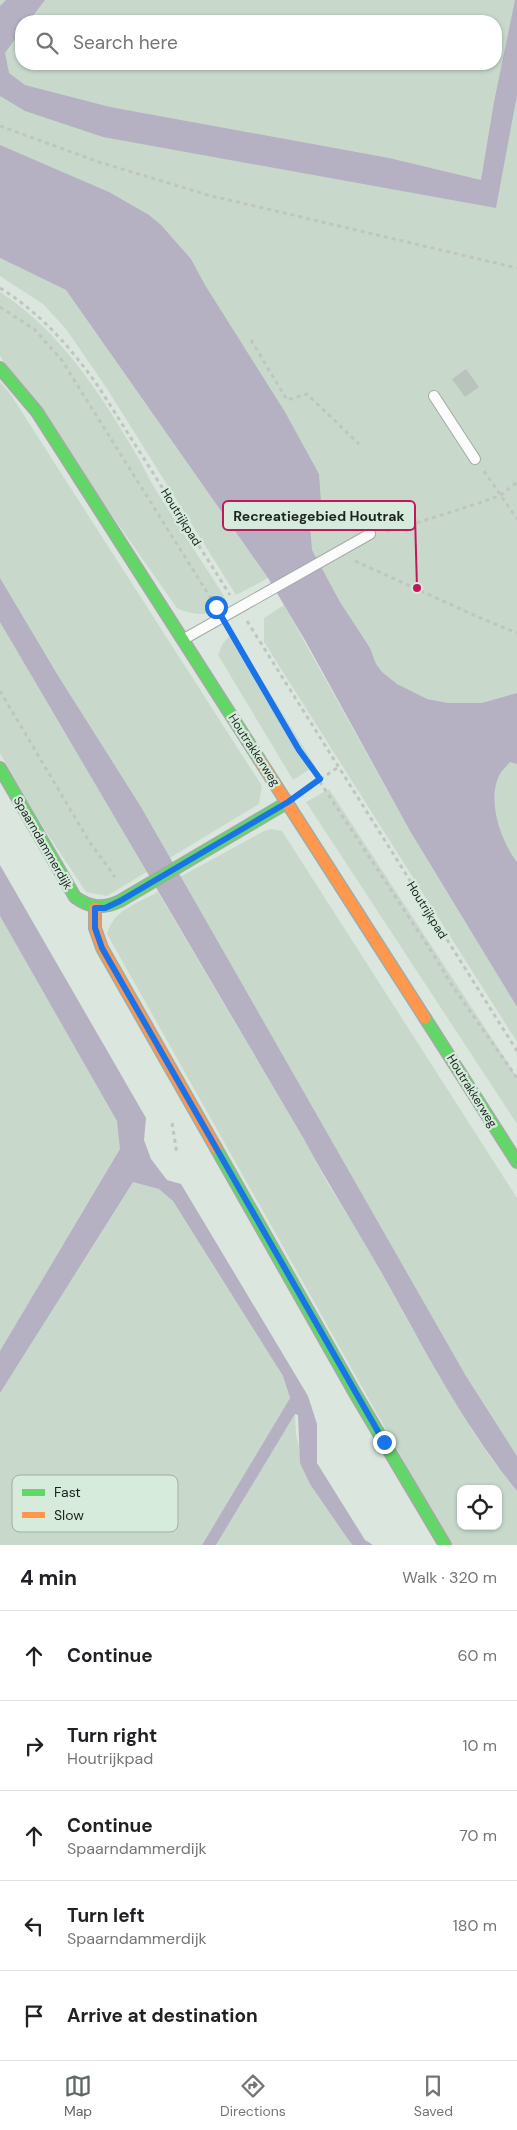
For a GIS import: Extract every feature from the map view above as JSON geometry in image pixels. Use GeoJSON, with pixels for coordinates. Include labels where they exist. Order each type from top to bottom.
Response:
{"type":"FeatureCollection","features":[{"type":"Feature","properties":{"kind":"street","name":"Houtrakkerweg"},"geometry":{"type":"LineString","coordinates":[[0,368],[38,412],[517,1162]]}},
{"type":"Feature","properties":{"kind":"street","name":"Spaarndammerdijk"},"geometry":{"type":"LineString","coordinates":[[0,768],[75,897],[88,906],[95,908]]}},
{"type":"Feature","properties":{"kind":"street"},"geometry":{"type":"LineString","coordinates":[[288,802],[113,905],[95,908],[95,928],[102,948],[356,1395],[445,1545]]}},
{"type":"Feature","properties":{"kind":"lane"},"geometry":{"type":"LineString","coordinates":[[434,396],[475,459]]}},
{"type":"Feature","properties":{"kind":"lane"},"geometry":{"type":"LineString","coordinates":[[183,640],[370,534]]}},
{"type":"Feature","properties":{"kind":"path"},"geometry":{"type":"LineString","coordinates":[[0,126],[99,162],[208,195],[517,268]]}},
{"type":"Feature","properties":{"kind":"path","name":"Houtrijkpad"},"geometry":{"type":"LineString","coordinates":[[0,288],[41,319],[65,343],[100,389],[517,1052]]}},
{"type":"Feature","properties":{"kind":"path"},"geometry":{"type":"LineString","coordinates":[[0,307],[34,329],[61,359],[223,618],[299,750],[320,779],[453,988],[517,1078]]}},
{"type":"Feature","properties":{"kind":"path"},"geometry":{"type":"LineString","coordinates":[[251,340],[287,400],[308,394],[359,444]]}},
{"type":"Feature","properties":{"kind":"path"},"geometry":{"type":"LineString","coordinates":[[475,459],[517,519]]}},
{"type":"Feature","properties":{"kind":"path"},"geometry":{"type":"LineString","coordinates":[[370,534],[400,528],[501,495],[517,482]]}},
{"type":"Feature","properties":{"kind":"path"},"geometry":{"type":"LineString","coordinates":[[333,555],[357,561],[517,633]]}},
{"type":"Feature","properties":{"kind":"path"},"geometry":{"type":"LineString","coordinates":[[0,691],[89,841],[116,879],[135,892]]}},
{"type":"Feature","properties":{"kind":"path"},"geometry":{"type":"LineString","coordinates":[[288,802],[337,768]]}},
{"type":"Feature","properties":{"kind":"green space"},"geometry":{"type":"Polygon","coordinates":[[[0,0],[517,0],[517,909],[117,266],[0,203],[0,0]]]}},
{"type":"Feature","properties":{"kind":"green space"},"geometry":{"type":"Polygon","coordinates":[[[0,258],[66,290],[268,578],[236,595],[106,387],[66,329],[43,304],[0,276],[0,258]]]}},
{"type":"Feature","properties":{"kind":"green space"},"geometry":{"type":"Polygon","coordinates":[[[0,292],[42,325],[77,365],[93,387],[123,431],[154,487],[224,596],[226,601],[221,607],[210,613],[203,614],[190,613],[177,608],[0,356],[0,292]]]}},
{"type":"Feature","properties":{"kind":"green space"},"geometry":{"type":"Polygon","coordinates":[[[0,382],[9,392],[262,786],[259,804],[107,896],[86,892],[37,818],[0,753],[0,382]]]}},
{"type":"Feature","properties":{"kind":"green space"},"geometry":{"type":"Polygon","coordinates":[[[284,605],[410,831],[517,1007],[517,1042],[264,642],[264,618],[284,605]]]}},
{"type":"Feature","properties":{"kind":"green space"},"geometry":{"type":"Polygon","coordinates":[[[233,633],[315,766],[293,780],[218,655],[223,643],[233,633]]]}},
{"type":"Feature","properties":{"kind":"green space"},"geometry":{"type":"Polygon","coordinates":[[[329,789],[517,1077],[517,1124],[306,802],[329,789]]]}},
{"type":"Feature","properties":{"kind":"green space"},"geometry":{"type":"Polygon","coordinates":[[[271,829],[282,831],[517,1198],[517,1456],[466,1376],[180,877],[271,829]]]}},
{"type":"Feature","properties":{"kind":"green space"},"geometry":{"type":"Polygon","coordinates":[[[158,892],[305,1141],[328,1184],[366,1245],[409,1323],[475,1435],[517,1491],[517,1545],[451,1545],[107,934],[110,926],[120,913],[158,892]]]}},
{"type":"Feature","properties":{"kind":"green space"},"geometry":{"type":"Polygon","coordinates":[[[0,897],[131,1147],[167,1180],[283,1376],[290,1398],[202,1545],[0,1545],[0,897]]]}},
{"type":"Feature","properties":{"kind":"green space"},"geometry":{"type":"Polygon","coordinates":[[[295,1414],[296,1435],[302,1458],[363,1545],[216,1545],[295,1414]]]}},
{"type":"Feature","properties":{"kind":"shaded area"},"geometry":{"type":"Polygon","coordinates":[[[6,0],[45,0],[34,15],[15,15],[15,39],[5,53],[9,73],[25,85],[110,107],[389,158],[481,180],[494,102],[515,0],[517,0],[517,95],[496,208],[103,137],[25,111],[0,96],[0,6],[6,0]]]}},
{"type":"Feature","properties":{"kind":"shaded area"},"geometry":{"type":"Polygon","coordinates":[[[0,145],[109,192],[149,215],[161,225],[191,259],[205,285],[285,412],[319,474],[321,502],[317,520],[310,525],[312,550],[340,602],[370,648],[376,664],[382,672],[397,684],[427,699],[448,703],[482,703],[517,693],[517,764],[510,762],[501,772],[494,795],[497,820],[501,832],[511,854],[517,862],[517,1007],[410,831],[306,642],[268,578],[66,290],[0,258],[0,145]]]}},
{"type":"Feature","properties":{"kind":"shaded area"},"geometry":{"type":"Polygon","coordinates":[[[0,578],[57,674],[141,807],[466,1376],[517,1456],[517,1491],[480,1441],[446,1388],[305,1141],[0,622],[0,578]]]}},
{"type":"Feature","properties":{"kind":"shaded area"},"geometry":{"type":"Polygon","coordinates":[[[0,865],[146,1118],[144,1140],[151,1159],[167,1180],[181,1184],[308,1396],[317,1424],[317,1463],[365,1540],[373,1545],[353,1545],[310,1484],[300,1463],[298,1415],[295,1414],[216,1545],[202,1545],[290,1398],[283,1376],[173,1201],[159,1189],[133,1182],[0,1393],[0,1351],[120,1149],[117,1121],[0,916],[0,865]]]}},
{"type":"Feature","properties":{"kind":"building"},"geometry":{"type":"Polygon","coordinates":[[[466,369],[479,387],[465,397],[452,379],[466,369]]]}},
{"type":"Feature","properties":{"kind":"traffic: fast"},"geometry":{"type":"LineString","coordinates":[[0,368],[37,412],[259,759]]}},
{"type":"Feature","properties":{"kind":"traffic: fast"},"geometry":{"type":"LineString","coordinates":[[0,768],[75,897],[97,906],[120,901],[288,802]]}},
{"type":"Feature","properties":{"kind":"traffic: fast"},"geometry":{"type":"LineString","coordinates":[[425,1018],[517,1162]]}},
{"type":"Feature","properties":{"kind":"traffic: fast"},"geometry":{"type":"LineString","coordinates":[[216,1148],[356,1395],[445,1545]]}},
{"type":"Feature","properties":{"kind":"traffic: slow"},"geometry":{"type":"LineString","coordinates":[[259,759],[425,1018]]}},
{"type":"Feature","properties":{"kind":"traffic: slow"},"geometry":{"type":"LineString","coordinates":[[95,908],[95,928],[102,948],[216,1148]]}},
{"type":"Feature","properties":{"kind":"place","name":"Recreatiegebied Houtrak"},"geometry":{"type":"Point","coordinates":[417,588]}},
{"type":"Feature","properties":{"kind":"route"},"geometry":{"type":"LineString","coordinates":[[216,607],[299,750],[320,779],[288,802],[120,901],[105,908],[95,908],[95,928],[102,948],[384,1442]]}}]}
